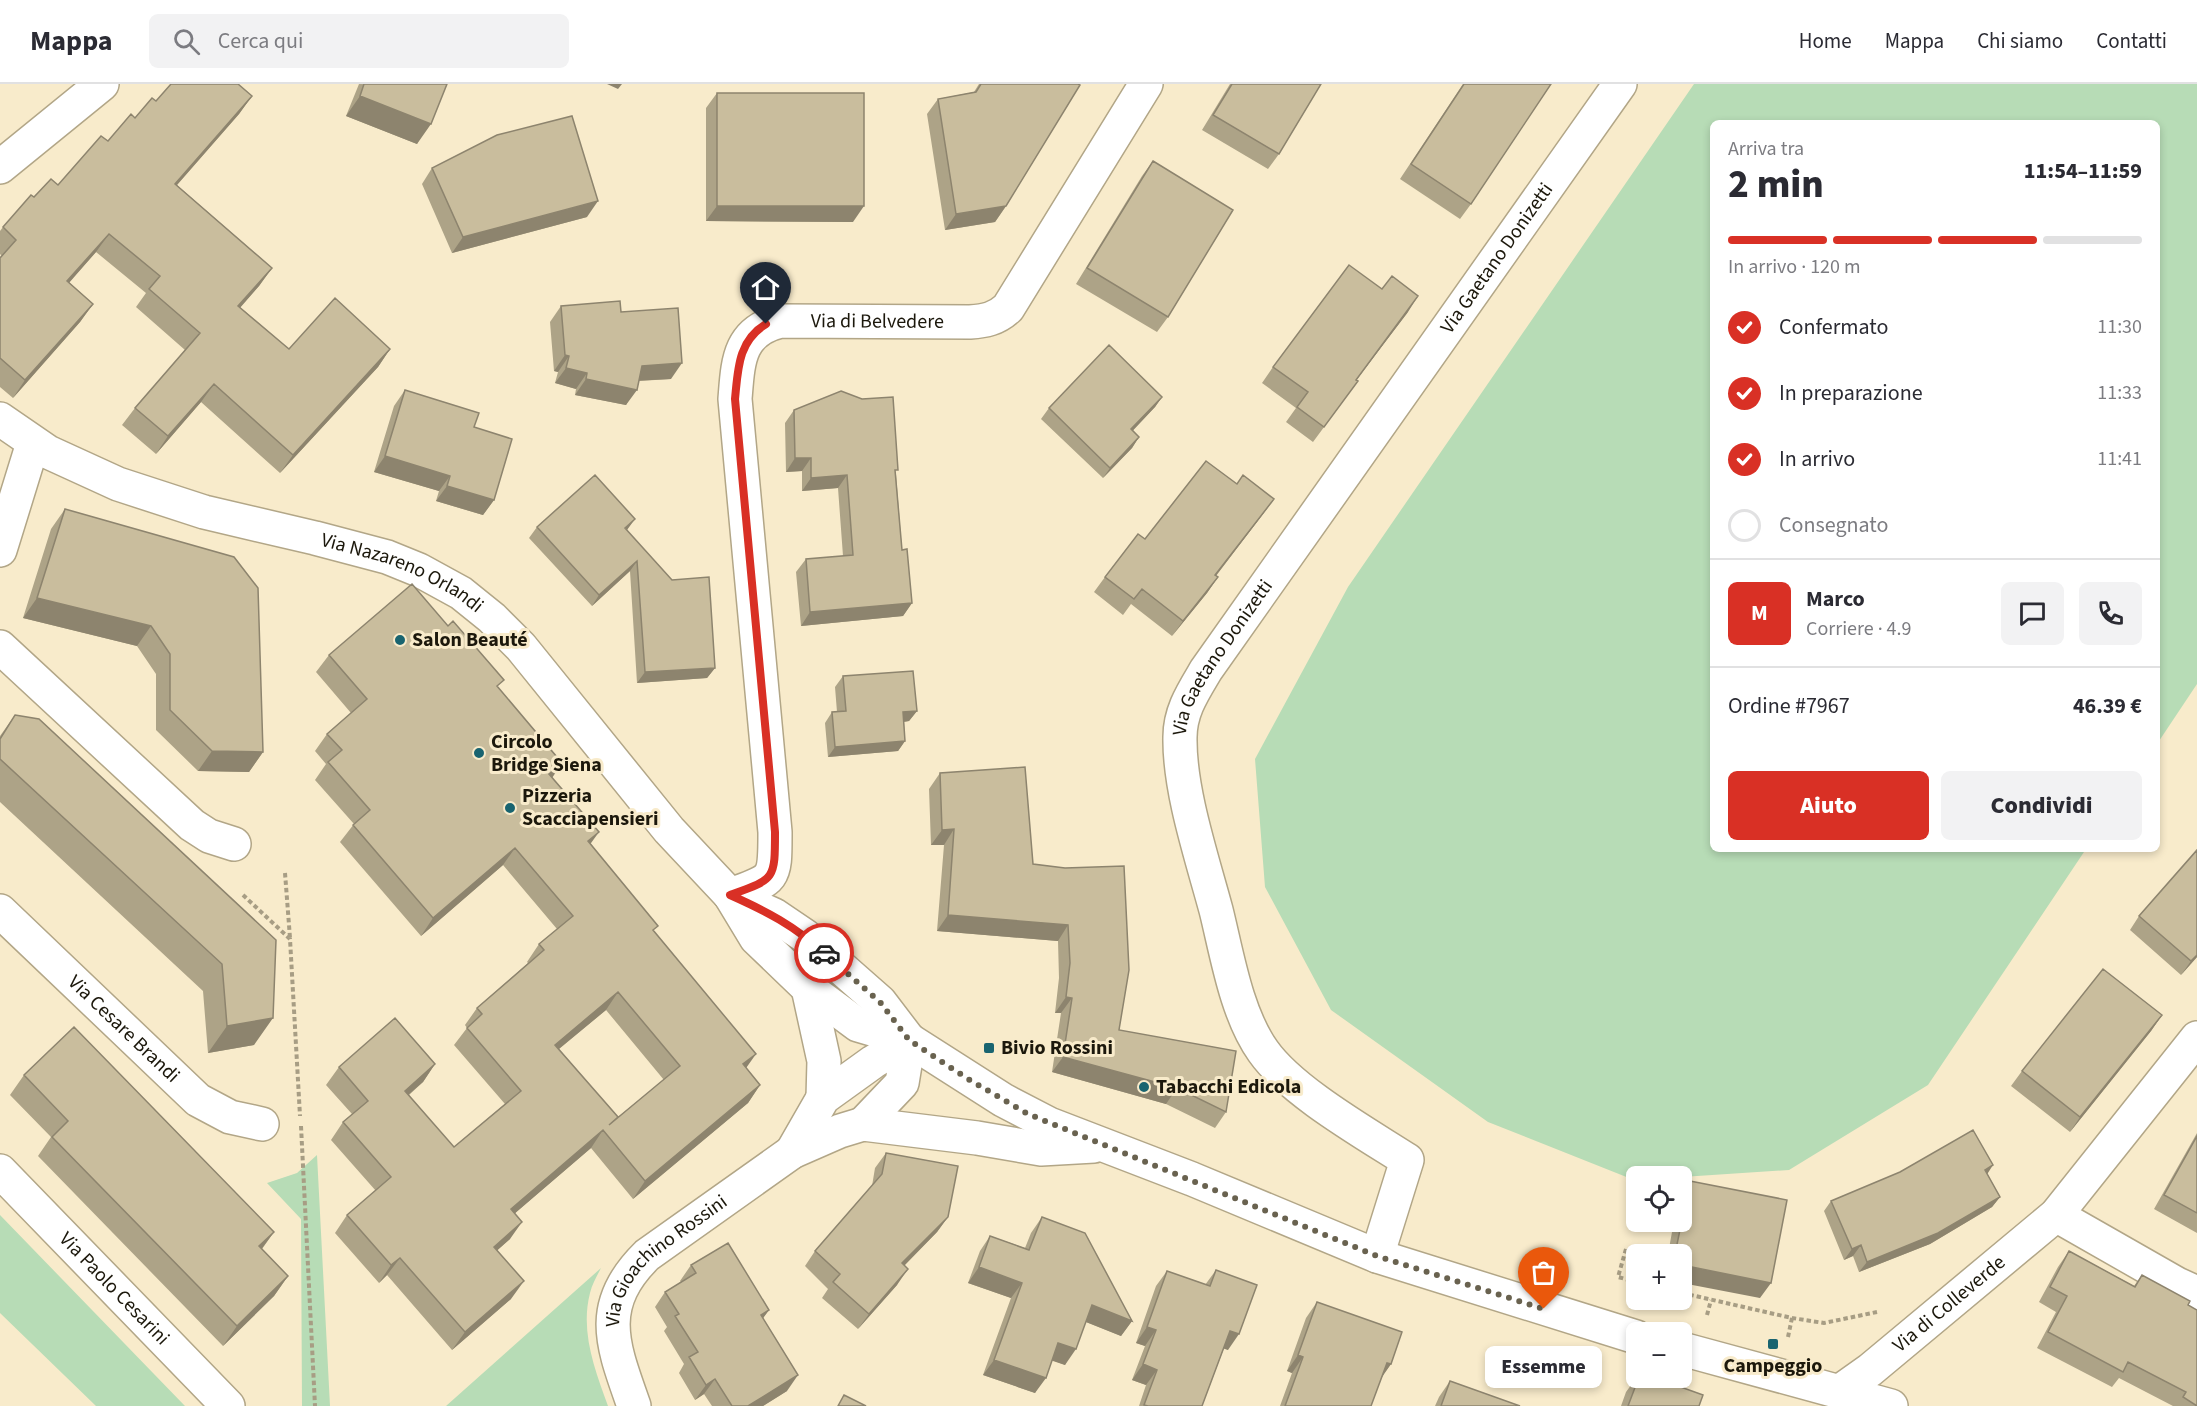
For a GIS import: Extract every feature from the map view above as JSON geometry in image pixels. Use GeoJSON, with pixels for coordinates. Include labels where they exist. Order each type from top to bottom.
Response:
{"type":"FeatureCollection","features":[{"type":"Feature","properties":{"kind":"street"},"geometry":{"type":"LineString","coordinates":[[0,167],[102,84]]}},
{"type":"Feature","properties":{"kind":"street","name":"Via di Belvedere"},"geometry":{"type":"LineString","coordinates":[[730,895],[766,880],[773,872],[775,862],[775,832],[735,399],[738,370],[748,340],[755,331],[766,324],[781,321],[970,322],[986,321],[999,316],[1008,308],[1146,84]]}},
{"type":"Feature","properties":{"kind":"street","name":"Via Gaetano Donizetti"},"geometry":{"type":"LineString","coordinates":[[1377,1256],[1407,1160],[1348,1122],[1290,1079],[1263,1053],[1256,1041],[1237,991],[1192,818],[1181,759],[1182,716],[1206,670],[1620,84]]}},
{"type":"Feature","properties":{"kind":"street","name":"Via Nazareno Orlandi"},"geometry":{"type":"LineString","coordinates":[[0,419],[33,443],[90,472],[163,500],[204,513],[370,552],[419,570],[461,593],[492,618],[521,647],[663,823],[730,895],[756,938],[808,988],[858,1025],[909,1040],[968,1079],[1028,1114],[1377,1256],[1626,1334]]}},
{"type":"Feature","properties":{"kind":"street"},"geometry":{"type":"LineString","coordinates":[[0,550],[33,443]]}},
{"type":"Feature","properties":{"kind":"street"},"geometry":{"type":"LineString","coordinates":[[0,647],[192,825],[209,836],[234,844]]}},
{"type":"Feature","properties":{"kind":"street","name":"Via Nazareno Orlandi"},"geometry":{"type":"LineString","coordinates":[[730,895],[774,915],[805,936],[880,1002],[909,1040]]}},
{"type":"Feature","properties":{"kind":"street","name":"Via Cesare Brandi"},"geometry":{"type":"LineString","coordinates":[[0,911],[198,1100],[230,1117],[262,1124]]}},
{"type":"Feature","properties":{"kind":"street","name":"Via Gioachino Rossini"},"geometry":{"type":"LineString","coordinates":[[808,988],[824,1061],[823,1098]]}},
{"type":"Feature","properties":{"kind":"street","name":"Via di Colleverde"},"geometry":{"type":"LineString","coordinates":[[1839,1392],[1878,1363],[2056,1215],[2197,1038]]}},
{"type":"Feature","properties":{"kind":"street","name":"Via Gioachino Rossini"},"geometry":{"type":"LineString","coordinates":[[792,1152],[823,1098],[873,1062],[909,1040]]}},
{"type":"Feature","properties":{"kind":"street","name":"Via Gioachino Rossini"},"geometry":{"type":"LineString","coordinates":[[863,1124],[902,1083],[909,1040]]}},
{"type":"Feature","properties":{"kind":"street","name":"Via Gioachino Rossini"},"geometry":{"type":"LineString","coordinates":[[634,1406],[615,1354],[612,1329],[613,1312],[628,1277],[647,1255],[792,1152],[840,1131],[863,1124],[977,1138],[1041,1149],[1104,1146]]}},
{"type":"Feature","properties":{"kind":"street","name":"Via Paolo Cesarini"},"geometry":{"type":"LineString","coordinates":[[0,1171],[228,1406]]}},
{"type":"Feature","properties":{"kind":"street"},"geometry":{"type":"LineString","coordinates":[[2056,1215],[2177,1284],[2197,1293]]}},
{"type":"Feature","properties":{"kind":"street"},"geometry":{"type":"LineString","coordinates":[[1692,1352],[1891,1406]]}},
{"type":"Feature","properties":{"kind":"path"},"geometry":{"type":"LineString","coordinates":[[285,873],[315,1406]]}},
{"type":"Feature","properties":{"kind":"path"},"geometry":{"type":"LineString","coordinates":[[243,895],[290,939]]}},
{"type":"Feature","properties":{"kind":"path"},"geometry":{"type":"LineString","coordinates":[[1626,1249],[1618,1277],[1626,1279]]}},
{"type":"Feature","properties":{"kind":"path"},"geometry":{"type":"LineString","coordinates":[[1692,1295],[1824,1323],[1883,1311]]}},
{"type":"Feature","properties":{"kind":"path"},"geometry":{"type":"LineString","coordinates":[[1707,1315],[1711,1300]]}},
{"type":"Feature","properties":{"kind":"path"},"geometry":{"type":"LineString","coordinates":[[1788,1336],[1792,1318]]}},
{"type":"Feature","properties":{"kind":"green space"},"geometry":{"type":"Polygon","coordinates":[[[1694,84],[2197,84],[2197,684],[2160,740],[2160,120],[1710,120],[1710,852],[2084,852],[1928,1085],[1789,1170],[1692,1176],[1692,1166],[1626,1166],[1626,1177],[1488,1122],[1331,1010],[1265,887],[1255,759],[1348,587],[1694,84]]]}},
{"type":"Feature","properties":{"kind":"green space"},"geometry":{"type":"Polygon","coordinates":[[[317,1155],[330,1406],[302,1406],[301,1219],[267,1183],[297,1173],[317,1155]]]}},
{"type":"Feature","properties":{"kind":"green space"},"geometry":{"type":"Polygon","coordinates":[[[0,1215],[185,1406],[96,1406],[0,1313],[0,1215]]]}},
{"type":"Feature","properties":{"kind":"green space"},"geometry":{"type":"Polygon","coordinates":[[[601,1268],[590,1293],[587,1322],[590,1351],[608,1406],[446,1406],[601,1268]]]}},
{"type":"Feature","properties":{"kind":"building"},"geometry":{"type":"Polygon","coordinates":[[[171,84],[238,84],[252,96],[175,184],[272,268],[238,306],[289,349],[335,298],[390,349],[293,455],[214,384],[168,436],[135,408],[200,333],[149,289],[160,276],[109,234],[67,281],[93,304],[25,380],[0,358],[0,258],[16,240],[3,227],[31,195],[34,197],[51,179],[58,185],[101,136],[108,141],[131,114],[135,118],[152,98],[156,101],[171,84]]]}},
{"type":"Feature","properties":{"kind":"building"},"geometry":{"type":"Polygon","coordinates":[[[364,84],[447,84],[431,124],[360,96],[364,84]]]}},
{"type":"Feature","properties":{"kind":"building"},"geometry":{"type":"Polygon","coordinates":[[[981,84],[1080,85],[1006,206],[956,214],[938,99],[976,92],[981,84]]]}},
{"type":"Feature","properties":{"kind":"building"},"geometry":{"type":"Polygon","coordinates":[[[1232,84],[1321,84],[1279,154],[1213,115],[1232,84]]]}},
{"type":"Feature","properties":{"kind":"building"},"geometry":{"type":"Polygon","coordinates":[[[1464,84],[1551,84],[1471,204],[1411,164],[1464,84]]]}},
{"type":"Feature","properties":{"kind":"building"},"geometry":{"type":"Polygon","coordinates":[[[717,93],[864,93],[864,206],[717,206],[717,93]]]}},
{"type":"Feature","properties":{"kind":"building"},"geometry":{"type":"Polygon","coordinates":[[[572,116],[598,201],[463,237],[432,168],[497,135],[572,116]]]}},
{"type":"Feature","properties":{"kind":"building"},"geometry":{"type":"Polygon","coordinates":[[[1153,161],[1233,210],[1168,317],[1087,268],[1153,161]]]}},
{"type":"Feature","properties":{"kind":"building"},"geometry":{"type":"Polygon","coordinates":[[[1349,265],[1382,289],[1392,276],[1418,296],[1324,427],[1297,407],[1308,392],[1273,367],[1349,265]]]}},
{"type":"Feature","properties":{"kind":"building"},"geometry":{"type":"Polygon","coordinates":[[[620,301],[621,312],[678,308],[682,363],[642,366],[637,390],[586,379],[587,373],[566,368],[569,356],[565,355],[561,306],[620,301]]]}},
{"type":"Feature","properties":{"kind":"building"},"geometry":{"type":"Polygon","coordinates":[[[1109,345],[1162,397],[1131,429],[1139,437],[1110,468],[1049,408],[1109,345]]]}},
{"type":"Feature","properties":{"kind":"building"},"geometry":{"type":"Polygon","coordinates":[[[405,390],[479,413],[474,427],[512,439],[494,500],[447,486],[450,476],[385,456],[405,390]]]}},
{"type":"Feature","properties":{"kind":"building"},"geometry":{"type":"Polygon","coordinates":[[[841,391],[862,399],[893,397],[898,470],[895,470],[902,550],[907,549],[912,603],[810,612],[806,559],[853,555],[847,475],[811,478],[811,458],[795,458],[794,410],[841,391]]]}},
{"type":"Feature","properties":{"kind":"building"},"geometry":{"type":"Polygon","coordinates":[[[1206,461],[1237,484],[1243,475],[1274,499],[1215,575],[1218,577],[1183,621],[1142,589],[1134,599],[1105,577],[1138,534],[1145,539],[1206,461]]]}},
{"type":"Feature","properties":{"kind":"building"},"geometry":{"type":"Polygon","coordinates":[[[595,475],[635,519],[625,528],[672,580],[709,577],[715,668],[645,672],[637,561],[599,595],[537,527],[595,475]]]}},
{"type":"Feature","properties":{"kind":"building"},"geometry":{"type":"Polygon","coordinates":[[[65,509],[234,557],[258,588],[263,752],[212,751],[170,710],[170,654],[151,626],[37,598],[65,509]]]}},
{"type":"Feature","properties":{"kind":"building"},"geometry":{"type":"Polygon","coordinates":[[[412,584],[448,626],[453,621],[504,680],[497,686],[562,763],[549,774],[599,832],[588,841],[658,926],[653,930],[756,1054],[743,1064],[760,1085],[645,1181],[603,1130],[511,1209],[522,1222],[494,1247],[524,1281],[465,1332],[400,1258],[391,1265],[347,1215],[391,1177],[343,1122],[368,1101],[339,1067],[395,1018],[435,1064],[405,1091],[454,1147],[521,1091],[467,1028],[482,1014],[477,1008],[544,950],[539,944],[573,916],[515,848],[433,918],[353,825],[370,810],[328,762],[342,750],[327,734],[367,699],[329,655],[412,584]],[[618,992],[555,1045],[618,1117],[609,1125],[680,1066],[618,992]]]}},
{"type":"Feature","properties":{"kind":"building"},"geometry":{"type":"Polygon","coordinates":[[[913,671],[917,711],[903,712],[905,741],[835,747],[832,712],[846,711],[843,676],[913,671]]]}},
{"type":"Feature","properties":{"kind":"building"},"geometry":{"type":"Polygon","coordinates":[[[15,715],[39,719],[276,940],[273,1018],[227,1026],[222,964],[0,759],[0,739],[15,715]]]}},
{"type":"Feature","properties":{"kind":"building"},"geometry":{"type":"Polygon","coordinates":[[[1025,767],[1033,864],[1065,868],[1124,866],[1129,970],[1119,1030],[1236,1051],[1226,1112],[1177,1088],[1063,1057],[1072,998],[1066,997],[1070,963],[1068,925],[948,915],[954,829],[942,830],[940,773],[1025,767]]]}},
{"type":"Feature","properties":{"kind":"building"},"geometry":{"type":"Polygon","coordinates":[[[2197,850],[2197,955],[2191,961],[2139,916],[2197,850]]]}},
{"type":"Feature","properties":{"kind":"building"},"geometry":{"type":"Polygon","coordinates":[[[2103,969],[2162,1015],[2080,1117],[2022,1071],[2103,969]]]}},
{"type":"Feature","properties":{"kind":"building"},"geometry":{"type":"Polygon","coordinates":[[[74,1027],[274,1232],[259,1246],[288,1276],[237,1326],[52,1137],[68,1121],[24,1075],[74,1027]]]}},
{"type":"Feature","properties":{"kind":"building"},"geometry":{"type":"Polygon","coordinates":[[[1973,1130],[1993,1165],[1985,1170],[2000,1197],[1938,1233],[1867,1262],[1861,1245],[1852,1249],[1831,1201],[1900,1172],[1973,1130]]]}},
{"type":"Feature","properties":{"kind":"building"},"geometry":{"type":"Polygon","coordinates":[[[2197,1136],[2197,1213],[2164,1195],[2197,1136]]]}},
{"type":"Feature","properties":{"kind":"building"},"geometry":{"type":"Polygon","coordinates":[[[886,1153],[958,1166],[948,1217],[902,1263],[908,1269],[869,1314],[833,1282],[840,1274],[815,1251],[882,1174],[886,1153]]]}},
{"type":"Feature","properties":{"kind":"building"},"geometry":{"type":"Polygon","coordinates":[[[1692,1181],[1787,1200],[1771,1283],[1692,1267],[1692,1244],[1677,1244],[1680,1232],[1692,1232],[1692,1181]]]}},
{"type":"Feature","properties":{"kind":"building"},"geometry":{"type":"Polygon","coordinates":[[[1042,1217],[1085,1233],[1132,1321],[1092,1305],[1076,1349],[1058,1343],[1046,1378],[994,1360],[1022,1283],[979,1267],[990,1236],[1029,1250],[1042,1217]]]}},
{"type":"Feature","properties":{"kind":"building"},"geometry":{"type":"Polygon","coordinates":[[[728,1243],[769,1310],[761,1315],[798,1375],[748,1406],[732,1406],[715,1379],[706,1385],[689,1357],[698,1352],[675,1316],[679,1314],[665,1292],[696,1273],[691,1265],[728,1243]]]}},
{"type":"Feature","properties":{"kind":"building"},"geometry":{"type":"Polygon","coordinates":[[[2069,1251],[2135,1287],[2142,1275],[2190,1301],[2188,1305],[2197,1310],[2197,1406],[2183,1397],[2186,1392],[2128,1362],[2123,1372],[2048,1332],[2067,1296],[2050,1287],[2069,1251]]]}},
{"type":"Feature","properties":{"kind":"building"},"geometry":{"type":"Polygon","coordinates":[[[1216,1270],[1257,1285],[1239,1334],[1230,1331],[1202,1406],[1144,1405],[1157,1370],[1143,1364],[1156,1330],[1147,1327],[1167,1271],[1210,1286],[1216,1270]]]}},
{"type":"Feature","properties":{"kind":"building"},"geometry":{"type":"Polygon","coordinates":[[[1317,1302],[1402,1332],[1391,1364],[1387,1363],[1371,1406],[1285,1406],[1303,1357],[1298,1355],[1317,1302]]]}},
{"type":"Feature","properties":{"kind":"building"},"geometry":{"type":"Polygon","coordinates":[[[1450,1381],[1520,1406],[1441,1406],[1450,1381]]]}},
{"type":"Feature","properties":{"kind":"building"},"geometry":{"type":"Polygon","coordinates":[[[1635,1388],[1684,1388],[1703,1395],[1699,1406],[1628,1406],[1635,1388]]]}},
{"type":"Feature","properties":{"kind":"building"},"geometry":{"type":"Polygon","coordinates":[[[844,1395],[866,1406],[838,1406],[844,1395]]]}},
{"type":"Feature","properties":{"kind":"way so far"},"geometry":{"type":"LineString","coordinates":[[824,953],[880,1002],[909,1040],[968,1079],[1028,1114],[1377,1256],[1544,1309]]}},
{"type":"Feature","properties":{"kind":"place","name":"Salon Beauté"},"geometry":{"type":"Point","coordinates":[400,640]}},
{"type":"Feature","properties":{"kind":"place","name":"Circolo Bridge Siena"},"geometry":{"type":"Point","coordinates":[479,753]}},
{"type":"Feature","properties":{"kind":"place","name":"Pizzeria Scacciapensieri"},"geometry":{"type":"Point","coordinates":[510,808]}},
{"type":"Feature","properties":{"kind":"place","name":"Bivio Rossini"},"geometry":{"type":"Point","coordinates":[989,1048]}},
{"type":"Feature","properties":{"kind":"place","name":"Tabacchi Edicola"},"geometry":{"type":"Point","coordinates":[1144,1087]}},
{"type":"Feature","properties":{"kind":"place","name":"Essemme"},"geometry":{"type":"Point","coordinates":[1544,1309]}},
{"type":"Feature","properties":{"kind":"place","name":"Campeggio"},"geometry":{"type":"Point","coordinates":[1773,1344]}},
{"type":"Feature","properties":{"kind":"route"},"geometry":{"type":"LineString","coordinates":[[766,324],[755,331],[743,351],[738,370],[735,399],[775,832],[775,862],[773,872],[766,880],[730,895],[774,915],[805,936],[824,953]]}}]}
